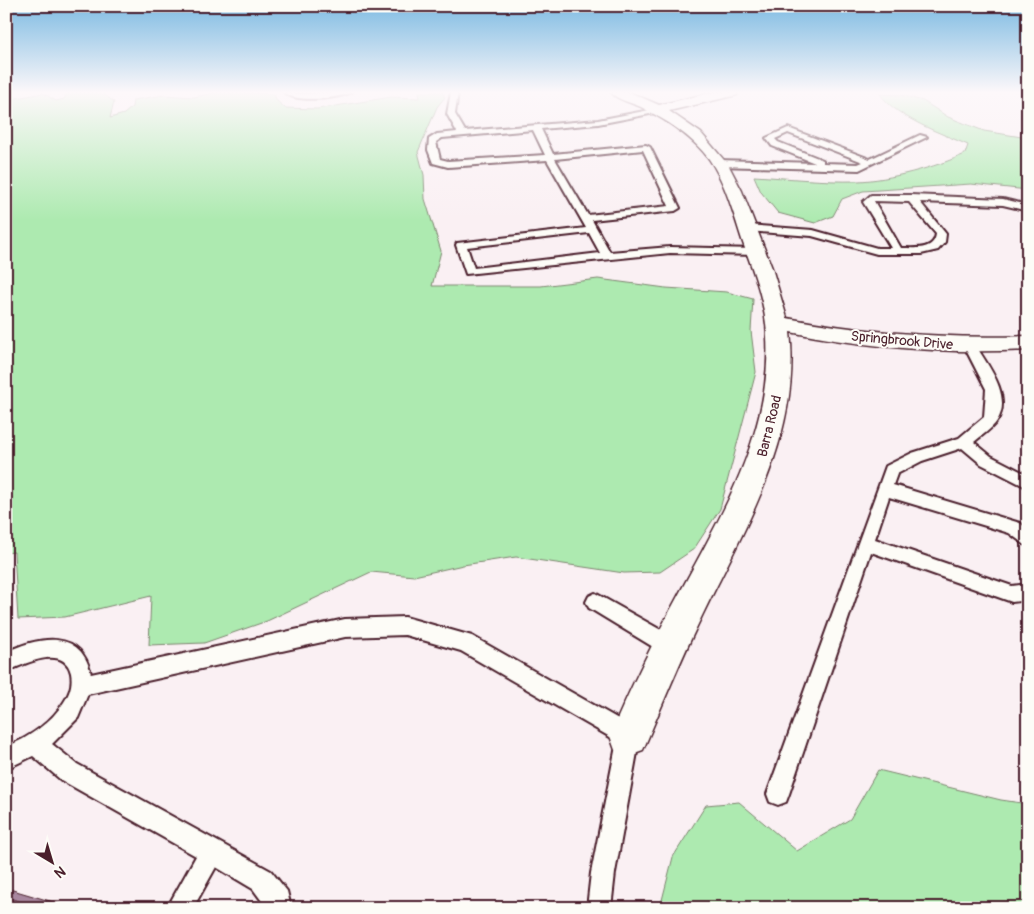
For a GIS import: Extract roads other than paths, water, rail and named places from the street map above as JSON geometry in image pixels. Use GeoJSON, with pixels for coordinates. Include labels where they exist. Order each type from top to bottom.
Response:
{"type":"FeatureCollection","features":[{"type":"Feature","properties":{"kind":"street","name":"Barra Road"},"geometry":{"type":"LineString","coordinates":[[630,736],[670,646],[744,504],[761,460],[779,387],[780,339],[756,252],[718,163],[692,135]]}},
{"type":"Feature","properties":{"kind":"street","name":"Springbrook Drive"},"geometry":{"type":"LineString","coordinates":[[777,323],[879,340],[970,346],[1028,343]]}},
{"type":"Feature","properties":{"kind":"lane"},"geometry":{"type":"LineString","coordinates":[[450,135],[440,136],[432,140],[432,150],[436,160],[455,164],[646,147],[675,208],[586,218]]}},
{"type":"Feature","properties":{"kind":"lane"},"geometry":{"type":"LineString","coordinates":[[540,135],[550,157],[608,255]]}},
{"type":"Feature","properties":{"kind":"lane"},"geometry":{"type":"LineString","coordinates":[[778,135],[770,138],[775,144],[830,166]]}},
{"type":"Feature","properties":{"kind":"lane"},"geometry":{"type":"LineString","coordinates":[[800,135],[871,162]]}},
{"type":"Feature","properties":{"kind":"lane"},"geometry":{"type":"LineString","coordinates":[[718,163],[859,168],[924,137]]}},
{"type":"Feature","properties":{"kind":"lane"},"geometry":{"type":"LineString","coordinates":[[898,251],[869,200],[876,197],[1003,202],[1028,208]]}},
{"type":"Feature","properties":{"kind":"lane"},"geometry":{"type":"LineString","coordinates":[[747,228],[813,233],[870,249],[898,251],[929,250],[938,245],[941,240],[941,234],[911,198]]}},
{"type":"Feature","properties":{"kind":"lane"},"geometry":{"type":"LineString","coordinates":[[593,230],[461,245],[470,272],[608,255],[670,250],[756,252]]}},
{"type":"Feature","properties":{"kind":"lane"},"geometry":{"type":"LineString","coordinates":[[778,794],[891,470],[917,457],[964,442],[991,419],[995,407],[995,396],[991,381],[970,346]]}},
{"type":"Feature","properties":{"kind":"lane"},"geometry":{"type":"LineString","coordinates":[[964,442],[986,460],[1028,482]]}},
{"type":"Feature","properties":{"kind":"lane"},"geometry":{"type":"LineString","coordinates":[[884,489],[1014,528],[1028,540]]}},
{"type":"Feature","properties":{"kind":"lane"},"geometry":{"type":"LineString","coordinates":[[866,543],[1012,594],[1028,592]]}},
{"type":"Feature","properties":{"kind":"lane"},"geometry":{"type":"LineString","coordinates":[[595,602],[670,646]]}},
{"type":"Feature","properties":{"kind":"lane"},"geometry":{"type":"LineString","coordinates":[[81,686],[345,628],[405,626],[465,644],[630,736],[603,872],[599,908]]}},
{"type":"Feature","properties":{"kind":"lane"},"geometry":{"type":"LineString","coordinates":[[6,662],[26,652],[44,649],[62,650],[74,656],[80,669],[81,686],[72,706],[60,723],[35,744],[24,751],[6,758]]}},
{"type":"Feature","properties":{"kind":"lane"},"geometry":{"type":"LineString","coordinates":[[35,744],[69,772],[262,880],[278,900],[279,908]]}},
{"type":"Feature","properties":{"kind":"lane"},"geometry":{"type":"LineString","coordinates":[[179,908],[212,852]]}}]}
